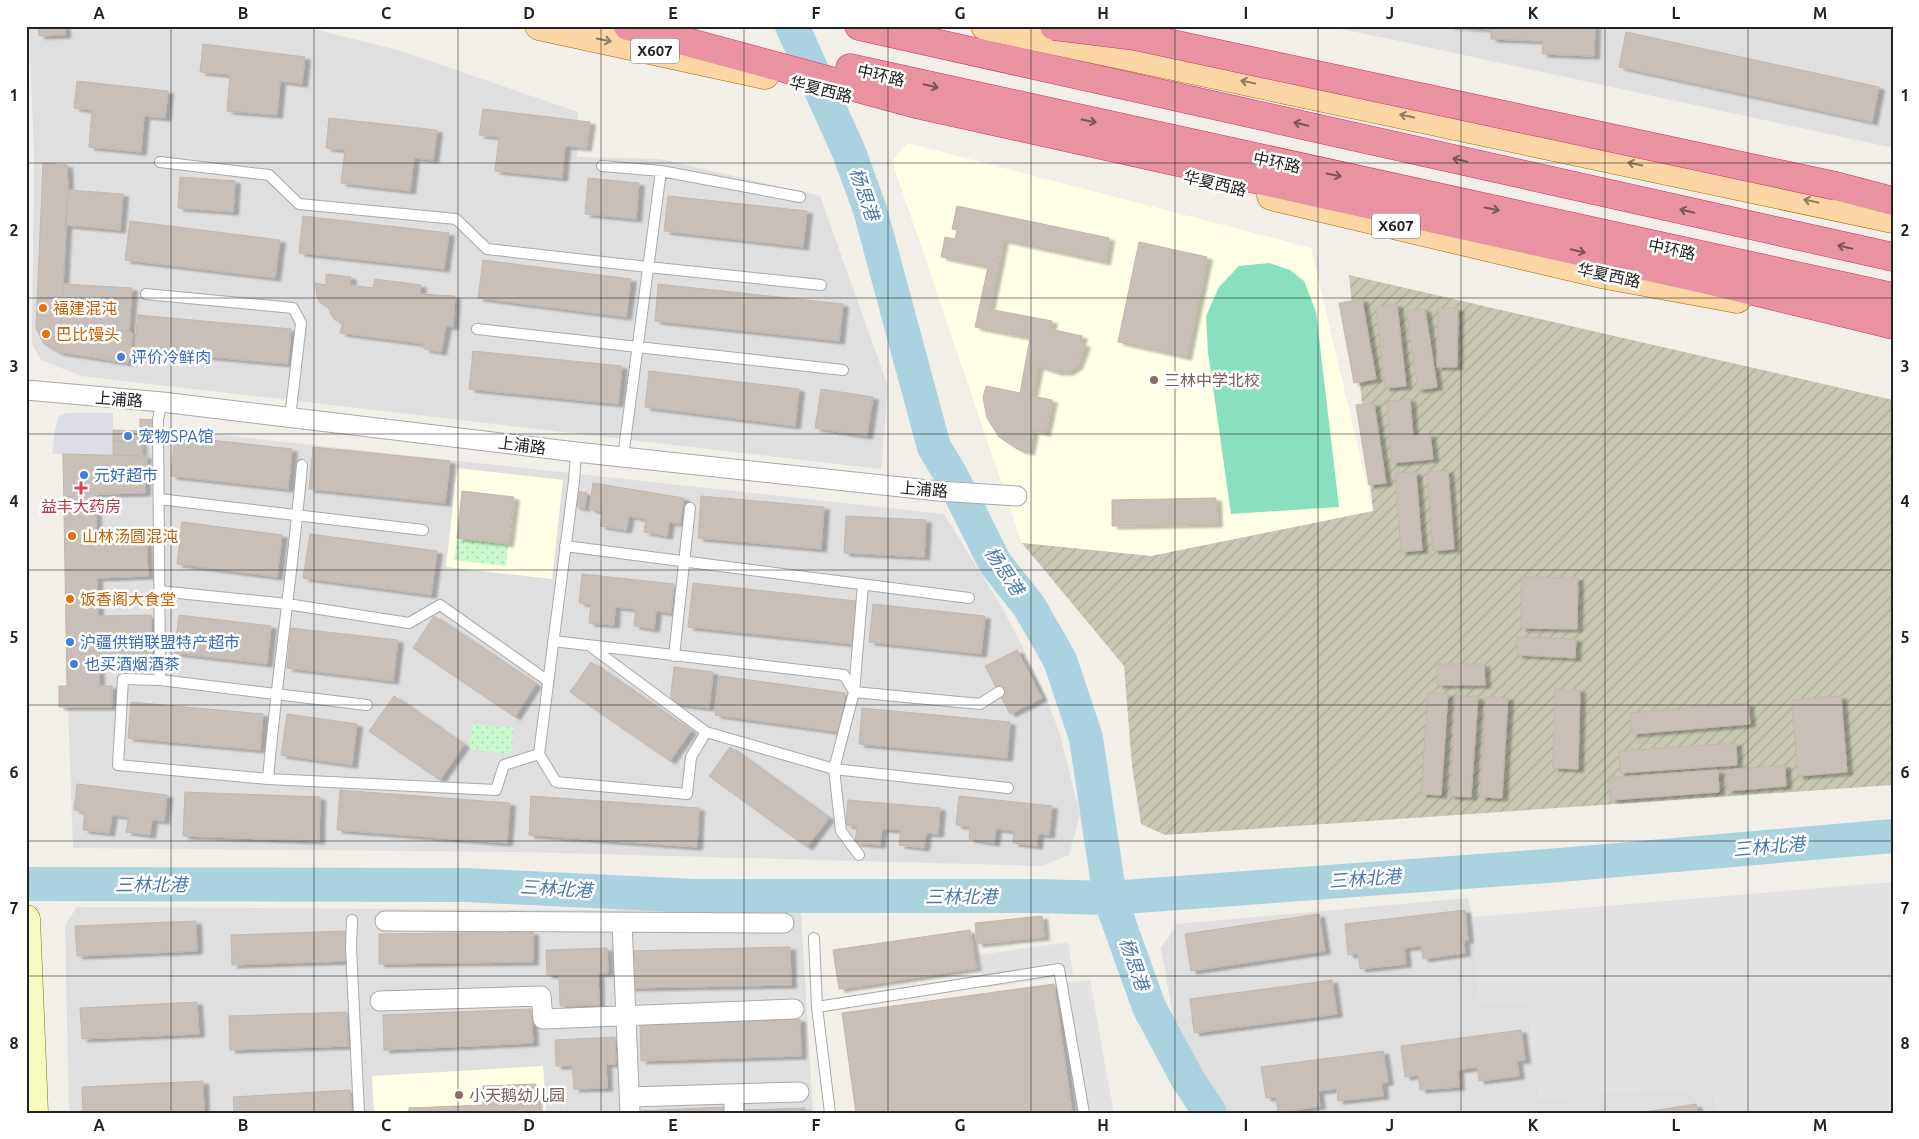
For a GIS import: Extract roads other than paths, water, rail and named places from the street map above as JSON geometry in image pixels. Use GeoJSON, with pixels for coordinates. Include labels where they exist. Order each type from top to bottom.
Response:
{"type":"FeatureCollection","features":[{"type":"Feature","properties":{"kind":"highway"},"geometry":{"type":"LineString","coordinates":[[628,26],[916,104],[1708,280],[1893,326]]}},
{"type":"Feature","properties":{"kind":"highway","name":"中环路"},"geometry":{"type":"LineString","coordinates":[[661,26],[1893,297]]}},
{"type":"Feature","properties":{"kind":"highway"},"geometry":{"type":"LineString","coordinates":[[859,26],[1893,257]]}},
{"type":"Feature","properties":{"kind":"highway"},"geometry":{"type":"LineString","coordinates":[[1054,26],[1135,36],[1836,186],[1893,201]]}},
{"type":"Feature","properties":{"kind":"main road","name":"华夏西路"},"geometry":{"type":"LineString","coordinates":[[539,26],[770,76],[902,109],[1601,274],[1893,326]]}},
{"type":"Feature","properties":{"kind":"main road"},"geometry":{"type":"LineString","coordinates":[[985,26],[1893,218]]}},
{"type":"Feature","properties":{"kind":"main road"},"geometry":{"type":"LineString","coordinates":[[1074,26],[1893,188]]}},
{"type":"Feature","properties":{"kind":"street","name":"上浦路"},"geometry":{"type":"LineString","coordinates":[[26,390],[162,402],[576,452],[938,491],[1017,496]]}},
{"type":"Feature","properties":{"kind":"street"},"geometry":{"type":"LineString","coordinates":[[26,920],[34,1113]]}},
{"type":"Feature","properties":{"kind":"street"},"geometry":{"type":"LineString","coordinates":[[385,920],[784,924]]}},
{"type":"Feature","properties":{"kind":"street"},"geometry":{"type":"LineString","coordinates":[[622,923],[630,1105],[734,1094],[799,1092]]}},
{"type":"Feature","properties":{"kind":"street"},"geometry":{"type":"LineString","coordinates":[[380,1001],[541,996],[543,1019],[794,1009]]}},
{"type":"Feature","properties":{"kind":"street"},"geometry":{"type":"LineString","coordinates":[[734,1094],[734,1113]]}},
{"type":"Feature","properties":{"kind":"lane"},"geometry":{"type":"LineString","coordinates":[[160,162],[269,175],[299,204],[456,220],[487,248],[821,285]]}},
{"type":"Feature","properties":{"kind":"lane"},"geometry":{"type":"LineString","coordinates":[[602,166],[661,171],[800,197]]}},
{"type":"Feature","properties":{"kind":"lane"},"geometry":{"type":"LineString","coordinates":[[623,457],[661,171]]}},
{"type":"Feature","properties":{"kind":"lane"},"geometry":{"type":"LineString","coordinates":[[146,294],[293,308],[301,323],[290,418]]}},
{"type":"Feature","properties":{"kind":"lane"},"geometry":{"type":"LineString","coordinates":[[477,329],[843,370]]}},
{"type":"Feature","properties":{"kind":"lane"},"geometry":{"type":"LineString","coordinates":[[160,680],[158,419],[162,402]]}},
{"type":"Feature","properties":{"kind":"lane"},"geometry":{"type":"LineString","coordinates":[[576,452],[574,481],[539,754],[556,782],[687,794],[691,757],[706,732]]}},
{"type":"Feature","properties":{"kind":"lane"},"geometry":{"type":"LineString","coordinates":[[268,779],[275,695],[298,515],[302,465]]}},
{"type":"Feature","properties":{"kind":"lane"},"geometry":{"type":"LineString","coordinates":[[158,500],[422,530]]}},
{"type":"Feature","properties":{"kind":"lane"},"geometry":{"type":"LineString","coordinates":[[674,656],[690,508]]}},
{"type":"Feature","properties":{"kind":"lane"},"geometry":{"type":"LineString","coordinates":[[565,546],[970,598]]}},
{"type":"Feature","properties":{"kind":"lane"},"geometry":{"type":"LineString","coordinates":[[859,855],[841,831],[834,769],[854,692],[863,585]]}},
{"type":"Feature","properties":{"kind":"lane"},"geometry":{"type":"LineString","coordinates":[[159,591],[287,604],[409,623],[440,605],[548,681]]}},
{"type":"Feature","properties":{"kind":"lane"},"geometry":{"type":"LineString","coordinates":[[553,641],[844,675],[854,692]]}},
{"type":"Feature","properties":{"kind":"lane"},"geometry":{"type":"LineString","coordinates":[[589,646],[706,732],[834,769],[1008,788]]}},
{"type":"Feature","properties":{"kind":"lane"},"geometry":{"type":"LineString","coordinates":[[367,705],[160,680],[123,679],[118,765],[268,779],[496,790],[504,765],[539,754]]}},
{"type":"Feature","properties":{"kind":"lane"},"geometry":{"type":"LineString","coordinates":[[854,692],[980,704],[999,692]]}},
{"type":"Feature","properties":{"kind":"lane"},"geometry":{"type":"LineString","coordinates":[[352,920],[351,948],[359,1113]]}},
{"type":"Feature","properties":{"kind":"lane"},"geometry":{"type":"LineString","coordinates":[[814,938],[817,1008],[830,1113]]}},
{"type":"Feature","properties":{"kind":"lane"},"geometry":{"type":"LineString","coordinates":[[817,1008],[1059,969],[1084,1113]]}},
{"type":"Feature","properties":{"kind":"waterway","name":"杨思港"},"geometry":{"type":"LineString","coordinates":[[792,26],[849,152],[870,210],[934,447],[952,477],[995,563],[1029,606],[1060,660],[1086,738],[1110,898],[1149,1007],[1187,1078],[1210,1113]]}},
{"type":"Feature","properties":{"kind":"waterway","name":"三林北港"},"geometry":{"type":"LineString","coordinates":[[26,884],[465,885],[695,896],[1035,896],[1110,898],[1560,865],[1893,836]]}},
{"type":"Feature","properties":{"kind":"place","name":"福建混沌"},"geometry":{"type":"Point","coordinates":[43,308]}},
{"type":"Feature","properties":{"kind":"place","name":"巴比馒头"},"geometry":{"type":"Point","coordinates":[46,334]}},
{"type":"Feature","properties":{"kind":"place","name":"评价冷鲜肉"},"geometry":{"type":"Point","coordinates":[121,357]}},
{"type":"Feature","properties":{"kind":"place","name":"三林中学北校"},"geometry":{"type":"Point","coordinates":[1154,380]}},
{"type":"Feature","properties":{"kind":"place","name":"宠物SPA馆"},"geometry":{"type":"Point","coordinates":[128,436]}},
{"type":"Feature","properties":{"kind":"place","name":"元好超市"},"geometry":{"type":"Point","coordinates":[84,475]}},
{"type":"Feature","properties":{"kind":"place","name":"益丰大药房"},"geometry":{"type":"Point","coordinates":[81,488]}},
{"type":"Feature","properties":{"kind":"place","name":"山林汤圆混沌"},"geometry":{"type":"Point","coordinates":[72,536]}},
{"type":"Feature","properties":{"kind":"place","name":"饭香阁大食堂"},"geometry":{"type":"Point","coordinates":[70,599]}},
{"type":"Feature","properties":{"kind":"place","name":"沪疆供销联盟特产超市"},"geometry":{"type":"Point","coordinates":[70,642]}},
{"type":"Feature","properties":{"kind":"place","name":"也买酒烟酒茶"},"geometry":{"type":"Point","coordinates":[74,664]}},
{"type":"Feature","properties":{"kind":"place","name":"小天鹅幼儿园"},"geometry":{"type":"Point","coordinates":[459,1095]}}]}
